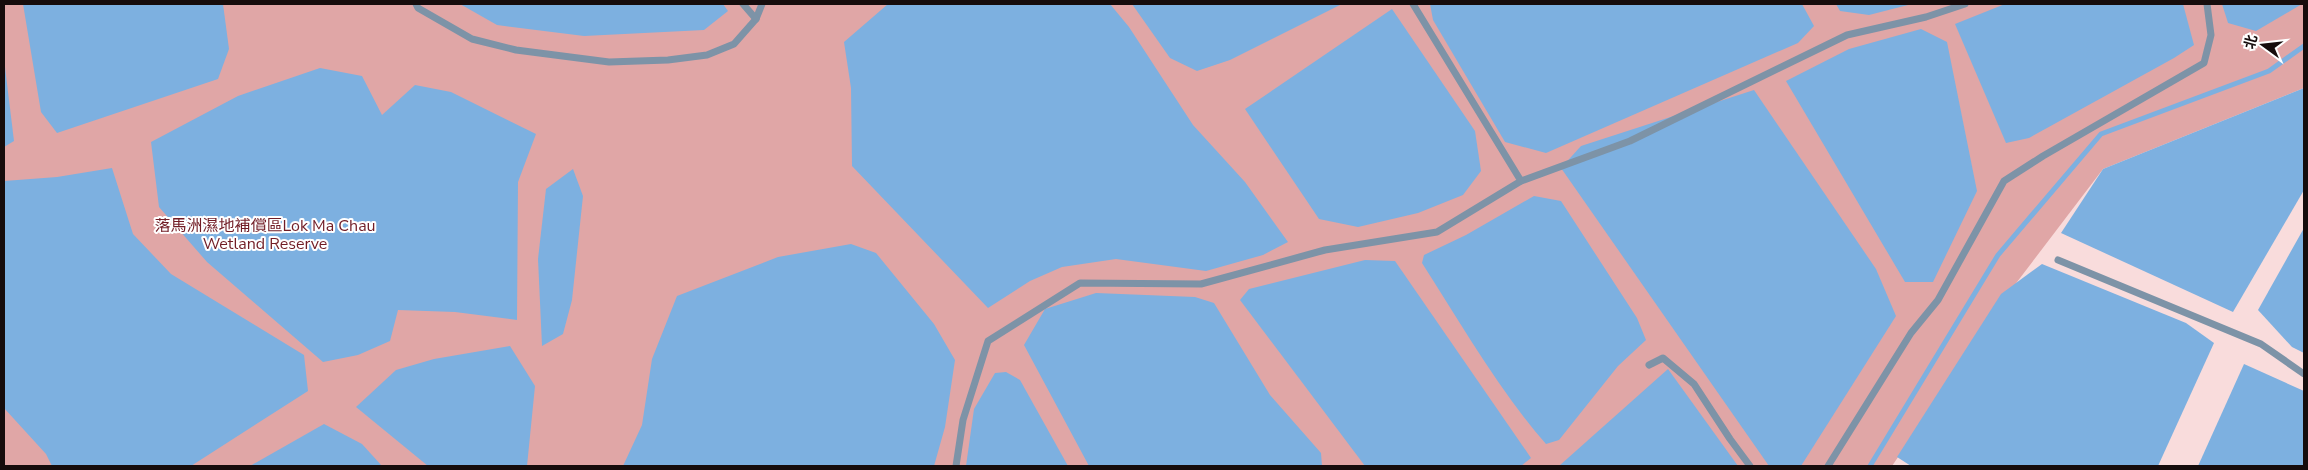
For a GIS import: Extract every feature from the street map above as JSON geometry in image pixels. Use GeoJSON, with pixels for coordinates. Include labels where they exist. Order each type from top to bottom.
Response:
{"type":"FeatureCollection","features":[{"type":"Feature","properties":{"kind":"lane"},"geometry":{"type":"LineString","coordinates":[[416,4],[418,8],[472,39],[516,50],[609,62],[668,60],[707,54],[734,44],[756,18],[762,4]]}},
{"type":"Feature","properties":{"kind":"lane"},"geometry":{"type":"LineString","coordinates":[[743,4],[756,18]]}},
{"type":"Feature","properties":{"kind":"lane"},"geometry":{"type":"LineString","coordinates":[[1413,4],[1520,182]]}},
{"type":"Feature","properties":{"kind":"lane"},"geometry":{"type":"LineString","coordinates":[[956,466],[963,420],[988,341],[1080,283],[1201,284],[1324,250],[1437,232],[1520,182],[1630,141],[1847,35],[1926,17],[1965,4]]}},
{"type":"Feature","properties":{"kind":"lane"},"geometry":{"type":"LineString","coordinates":[[1828,466],[1911,333],[1938,300],[2004,181],[2043,156],[2204,63],[2211,35],[2207,4]]}},
{"type":"Feature","properties":{"kind":"lane"},"geometry":{"type":"LineString","coordinates":[[2058,260],[2261,344],[2304,374]]}},
{"type":"Feature","properties":{"kind":"lane"},"geometry":{"type":"LineString","coordinates":[[1649,365],[1663,358],[1694,384],[1730,440],[1750,466]]}},
{"type":"Feature","properties":{"kind":"green space","name":"落馬洲濕地補償區Lok Ma Chau Wetland Reserve"},"geometry":{"type":"Polygon","coordinates":[[[4,4],[2304,4],[2304,88],[2103,169],[2017,282],[1892,466],[4,466],[4,4]]]}},
{"type":"Feature","properties":{"kind":"water"},"geometry":{"type":"Polygon","coordinates":[[[23,4],[223,4],[229,49],[218,79],[57,133],[41,112],[23,4]]]}},
{"type":"Feature","properties":{"kind":"water"},"geometry":{"type":"Polygon","coordinates":[[[460,4],[723,4],[728,11],[704,30],[584,36],[497,25],[460,4]]]}},
{"type":"Feature","properties":{"kind":"water"},"geometry":{"type":"Polygon","coordinates":[[[888,4],[1110,4],[1129,27],[1193,125],[1245,182],[1288,242],[1263,255],[1206,271],[1116,259],[1062,267],[1030,281],[988,308],[852,166],[851,88],[844,42],[888,4]]]}},
{"type":"Feature","properties":{"kind":"water"},"geometry":{"type":"Polygon","coordinates":[[[1132,4],[1342,4],[1230,60],[1197,71],[1170,58],[1132,4]]]}},
{"type":"Feature","properties":{"kind":"water"},"geometry":{"type":"Polygon","coordinates":[[[1430,4],[1802,4],[1814,26],[1798,43],[1546,153],[1505,142],[1433,20],[1430,4]]]}},
{"type":"Feature","properties":{"kind":"water"},"geometry":{"type":"Polygon","coordinates":[[[1836,4],[1912,4],[1869,15],[1840,11],[1836,4]]]}},
{"type":"Feature","properties":{"kind":"water"},"geometry":{"type":"Polygon","coordinates":[[[2005,4],[2183,4],[2194,45],[2174,58],[2029,138],[2006,143],[1955,24],[2005,4]]]}},
{"type":"Feature","properties":{"kind":"water"},"geometry":{"type":"Polygon","coordinates":[[[2222,4],[2302,4],[2256,31],[2228,23],[2222,4]]]}},
{"type":"Feature","properties":{"kind":"water"},"geometry":{"type":"Polygon","coordinates":[[[1392,9],[1475,131],[1481,171],[1463,195],[1418,213],[1358,227],[1319,219],[1245,109],[1392,9]]]}},
{"type":"Feature","properties":{"kind":"water"},"geometry":{"type":"Polygon","coordinates":[[[1921,29],[1947,42],[1977,191],[1933,282],[1905,282],[1786,81],[1849,49],[1921,29]]]}},
{"type":"Feature","properties":{"kind":"water"},"geometry":{"type":"Polygon","coordinates":[[[4,59],[14,141],[4,147],[4,59]]]}},
{"type":"Feature","properties":{"kind":"water"},"geometry":{"type":"Polygon","coordinates":[[[320,68],[362,76],[382,115],[415,85],[451,92],[536,134],[518,182],[517,320],[455,312],[398,310],[390,341],[358,355],[323,362],[207,262],[159,207],[151,142],[238,96],[320,68]]]}},
{"type":"Feature","properties":{"kind":"water"},"geometry":{"type":"Polygon","coordinates":[[[2304,88],[2304,190],[2233,312],[2061,233],[2103,169],[2304,88]]]}},
{"type":"Feature","properties":{"kind":"water"},"geometry":{"type":"Polygon","coordinates":[[[1754,90],[1876,269],[1896,316],[1801,466],[1769,466],[1561,168],[1581,146],[1754,90]]]}},
{"type":"Feature","properties":{"kind":"water"},"geometry":{"type":"Polygon","coordinates":[[[112,168],[133,234],[171,274],[304,355],[308,391],[191,466],[52,466],[46,454],[4,408],[4,181],[57,177],[112,168]]]}},
{"type":"Feature","properties":{"kind":"water"},"geometry":{"type":"Polygon","coordinates":[[[573,169],[583,196],[572,300],[563,334],[542,346],[538,259],[546,189],[573,169]]]}},
{"type":"Feature","properties":{"kind":"water"},"geometry":{"type":"Polygon","coordinates":[[[1534,196],[1561,201],[1637,318],[1646,340],[1618,366],[1559,440],[1546,444],[1529,424],[1497,379],[1422,263],[1424,255],[1466,235],[1534,196]]]}},
{"type":"Feature","properties":{"kind":"water"},"geometry":{"type":"Polygon","coordinates":[[[2304,228],[2304,353],[2292,347],[2258,310],[2304,228]]]}},
{"type":"Feature","properties":{"kind":"water"},"geometry":{"type":"Polygon","coordinates":[[[851,244],[876,253],[934,324],[955,360],[945,427],[934,466],[623,466],[642,425],[652,359],[677,296],[778,257],[851,244]]]}},
{"type":"Feature","properties":{"kind":"water"},"geometry":{"type":"Polygon","coordinates":[[[1365,260],[1395,261],[1531,458],[1521,466],[1365,466],[1240,300],[1249,289],[1365,260]]]}},
{"type":"Feature","properties":{"kind":"water"},"geometry":{"type":"Polygon","coordinates":[[[2042,264],[2186,323],[2214,343],[2158,466],[1911,466],[1897,457],[2001,294],[2042,264]]]}},
{"type":"Feature","properties":{"kind":"water"},"geometry":{"type":"Polygon","coordinates":[[[1096,293],[1195,297],[1214,303],[1270,395],[1321,453],[1322,466],[1089,466],[1024,345],[1045,309],[1096,293]]]}},
{"type":"Feature","properties":{"kind":"water"},"geometry":{"type":"Polygon","coordinates":[[[510,346],[535,386],[527,466],[428,466],[356,407],[396,370],[434,359],[510,346]]]}},
{"type":"Feature","properties":{"kind":"water"},"geometry":{"type":"Polygon","coordinates":[[[2244,364],[2304,391],[2304,466],[2198,466],[2244,364]]]}},
{"type":"Feature","properties":{"kind":"water"},"geometry":{"type":"Polygon","coordinates":[[[1668,369],[1738,466],[1559,466],[1668,369]]]}},
{"type":"Feature","properties":{"kind":"water"},"geometry":{"type":"Polygon","coordinates":[[[1006,372],[1020,380],[1068,466],[966,466],[974,409],[995,373],[1006,372]]]}},
{"type":"Feature","properties":{"kind":"water"},"geometry":{"type":"Polygon","coordinates":[[[324,424],[362,444],[382,466],[250,466],[324,424]]]}},
{"type":"Feature","properties":{"kind":"waterway"},"geometry":{"type":"LineString","coordinates":[[1870,466],[1998,255],[2101,134],[2269,71],[2304,46]]}}]}
